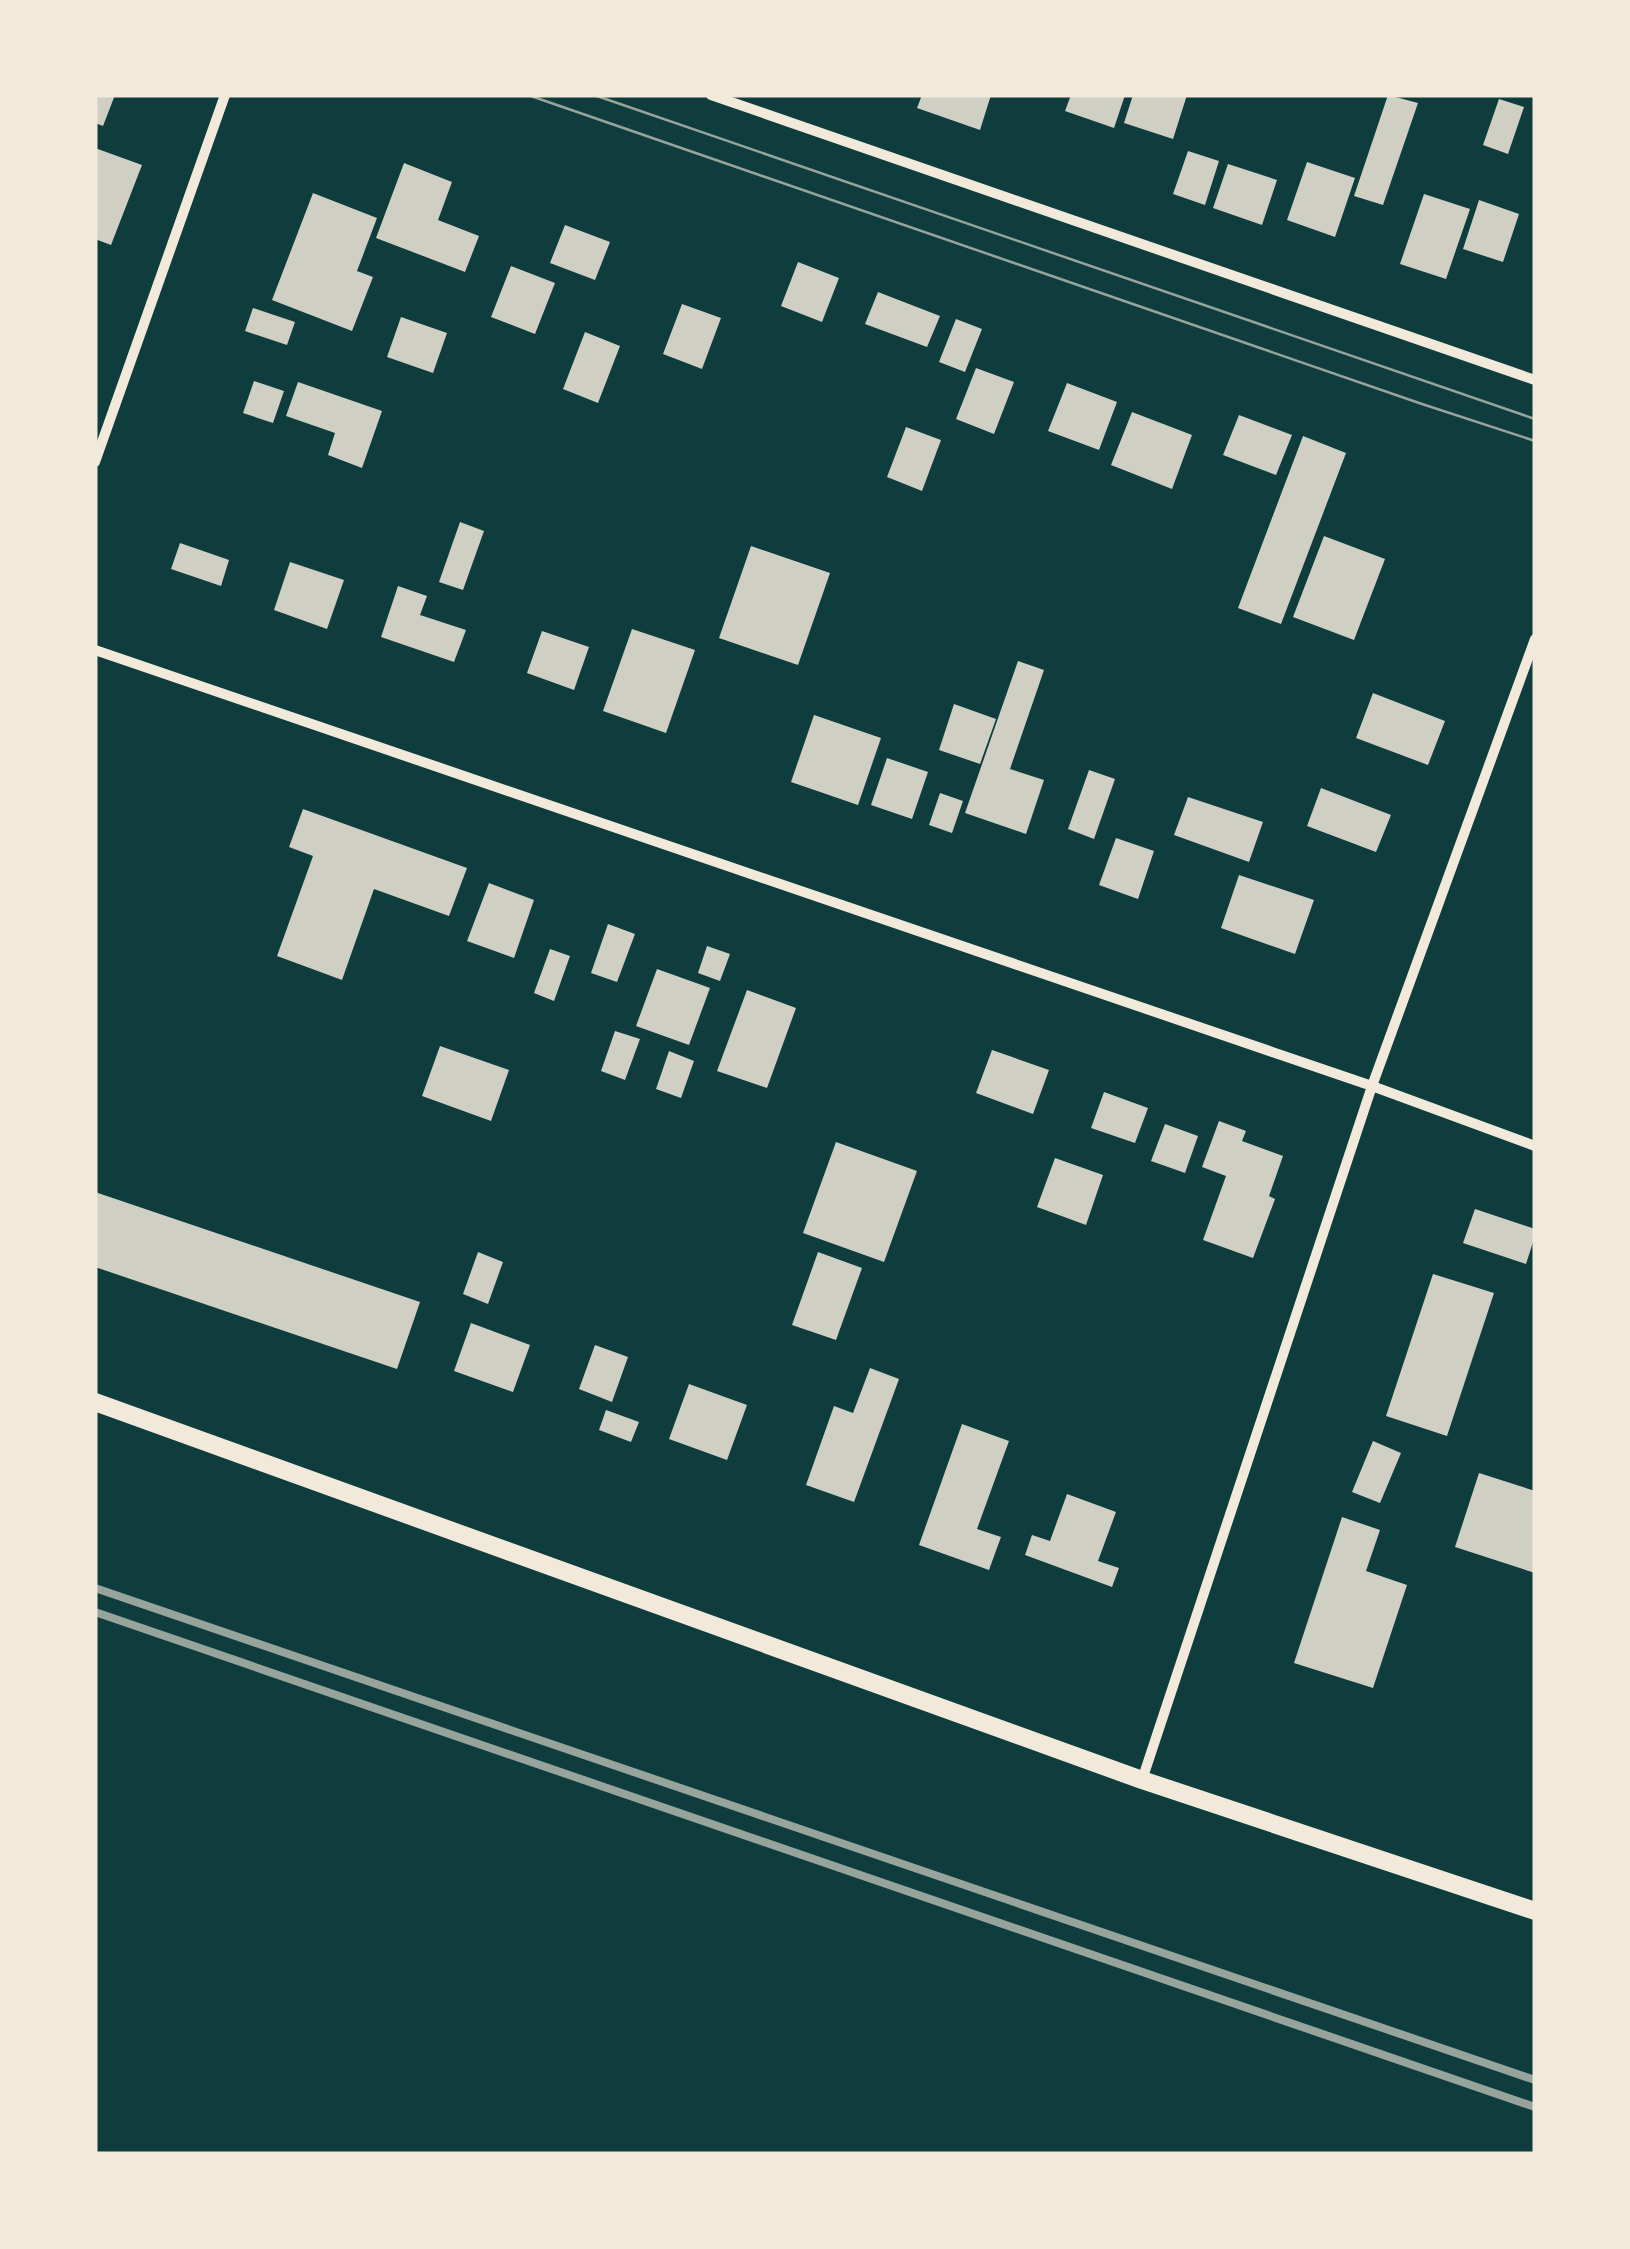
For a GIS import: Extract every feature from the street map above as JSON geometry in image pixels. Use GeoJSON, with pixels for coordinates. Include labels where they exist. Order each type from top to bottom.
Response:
{"type":"FeatureCollection","features":[{"type":"Feature","properties":{"kind":"street"},"geometry":{"type":"LineString","coordinates":[[95,462],[225,95]]}},
{"type":"Feature","properties":{"kind":"street"},"geometry":{"type":"LineString","coordinates":[[711,95],[1535,380]]}},
{"type":"Feature","properties":{"kind":"street"},"geometry":{"type":"LineString","coordinates":[[1142,1780],[1372,1086],[1535,640]]}},
{"type":"Feature","properties":{"kind":"street"},"geometry":{"type":"LineString","coordinates":[[95,650],[1372,1086],[1535,1146]]}},
{"type":"Feature","properties":{"kind":"street"},"geometry":{"type":"LineString","coordinates":[[95,1402],[1142,1780],[1535,1911]]}},
{"type":"Feature","properties":{"kind":"building"},"geometry":{"type":"Polygon","coordinates":[[[95,95],[115,95],[103,126],[95,123],[95,95]]]}},
{"type":"Feature","properties":{"kind":"building"},"geometry":{"type":"Polygon","coordinates":[[[922,95],[991,95],[980,130],[917,108],[922,95]]]}},
{"type":"Feature","properties":{"kind":"building"},"geometry":{"type":"Polygon","coordinates":[[[1071,95],[1125,95],[1114,128],[1065,111],[1071,95]]]}},
{"type":"Feature","properties":{"kind":"building"},"geometry":{"type":"Polygon","coordinates":[[[1133,95],[1187,95],[1173,139],[1124,123],[1133,95]]]}},
{"type":"Feature","properties":{"kind":"building"},"geometry":{"type":"Polygon","coordinates":[[[1388,95],[1418,103],[1383,205],[1354,196],[1388,95]]]}},
{"type":"Feature","properties":{"kind":"building"},"geometry":{"type":"Polygon","coordinates":[[[1499,99],[1524,107],[1508,154],[1483,145],[1499,99]]]}},
{"type":"Feature","properties":{"kind":"building"},"geometry":{"type":"Polygon","coordinates":[[[95,148],[142,165],[111,245],[95,239],[95,148]]]}},
{"type":"Feature","properties":{"kind":"building"},"geometry":{"type":"Polygon","coordinates":[[[1188,151],[1219,161],[1205,205],[1173,194],[1188,151]]]}},
{"type":"Feature","properties":{"kind":"building"},"geometry":{"type":"Polygon","coordinates":[[[1307,162],[1355,178],[1335,237],[1287,220],[1307,162]]]}},
{"type":"Feature","properties":{"kind":"building"},"geometry":{"type":"Polygon","coordinates":[[[404,163],[452,182],[438,220],[479,236],[465,272],[376,238],[404,163]]]}},
{"type":"Feature","properties":{"kind":"building"},"geometry":{"type":"Polygon","coordinates":[[[1228,164],[1277,180],[1262,225],[1213,208],[1228,164]]]}},
{"type":"Feature","properties":{"kind":"building"},"geometry":{"type":"Polygon","coordinates":[[[313,193],[377,218],[357,271],[373,277],[352,331],[272,300],[313,193]]]}},
{"type":"Feature","properties":{"kind":"building"},"geometry":{"type":"Polygon","coordinates":[[[1424,194],[1470,209],[1446,279],[1400,264],[1424,194]]]}},
{"type":"Feature","properties":{"kind":"building"},"geometry":{"type":"Polygon","coordinates":[[[1479,200],[1519,214],[1503,262],[1463,249],[1479,200]]]}},
{"type":"Feature","properties":{"kind":"building"},"geometry":{"type":"Polygon","coordinates":[[[565,225],[610,242],[595,280],[550,263],[565,225]]]}},
{"type":"Feature","properties":{"kind":"building"},"geometry":{"type":"Polygon","coordinates":[[[798,262],[839,278],[822,322],[781,306],[798,262]]]}},
{"type":"Feature","properties":{"kind":"building"},"geometry":{"type":"Polygon","coordinates":[[[511,266],[555,283],[535,334],[491,317],[511,266]]]}},
{"type":"Feature","properties":{"kind":"building"},"geometry":{"type":"Polygon","coordinates":[[[878,292],[940,316],[927,347],[865,324],[878,292]]]}},
{"type":"Feature","properties":{"kind":"building"},"geometry":{"type":"Polygon","coordinates":[[[682,304],[721,318],[702,369],[663,354],[682,304]]]}},
{"type":"Feature","properties":{"kind":"building"},"geometry":{"type":"Polygon","coordinates":[[[253,308],[295,322],[287,345],[245,331],[253,308]]]}},
{"type":"Feature","properties":{"kind":"building"},"geometry":{"type":"Polygon","coordinates":[[[401,317],[447,333],[433,373],[387,357],[401,317]]]}},
{"type":"Feature","properties":{"kind":"building"},"geometry":{"type":"Polygon","coordinates":[[[956,319],[982,329],[965,372],[939,362],[956,319]]]}},
{"type":"Feature","properties":{"kind":"building"},"geometry":{"type":"Polygon","coordinates":[[[585,332],[620,346],[598,403],[563,389],[585,332]]]}},
{"type":"Feature","properties":{"kind":"building"},"geometry":{"type":"Polygon","coordinates":[[[976,368],[1014,382],[994,434],[956,419],[976,368]]]}},
{"type":"Feature","properties":{"kind":"building"},"geometry":{"type":"Polygon","coordinates":[[[254,381],[284,391],[273,423],[243,413],[254,381]]]}},
{"type":"Feature","properties":{"kind":"building"},"geometry":{"type":"Polygon","coordinates":[[[298,382],[382,411],[362,468],[328,455],[335,433],[286,416],[298,382]]]}},
{"type":"Feature","properties":{"kind":"building"},"geometry":{"type":"Polygon","coordinates":[[[1067,383],[1117,402],[1099,450],[1048,431],[1067,383]]]}},
{"type":"Feature","properties":{"kind":"building"},"geometry":{"type":"Polygon","coordinates":[[[1132,412],[1192,435],[1172,489],[1111,465],[1132,412]]]}},
{"type":"Feature","properties":{"kind":"building"},"geometry":{"type":"Polygon","coordinates":[[[1239,415],[1292,435],[1276,475],[1223,455],[1239,415]]]}},
{"type":"Feature","properties":{"kind":"building"},"geometry":{"type":"Polygon","coordinates":[[[906,427],[941,440],[922,491],[887,477],[906,427]]]}},
{"type":"Feature","properties":{"kind":"building"},"geometry":{"type":"Polygon","coordinates":[[[1303,436],[1346,453],[1281,624],[1238,608],[1303,436]]]}},
{"type":"Feature","properties":{"kind":"building"},"geometry":{"type":"Polygon","coordinates":[[[460,522],[484,531],[463,590],[439,582],[460,522]]]}},
{"type":"Feature","properties":{"kind":"building"},"geometry":{"type":"Polygon","coordinates":[[[1324,536],[1385,559],[1354,640],[1293,617],[1324,536]]]}},
{"type":"Feature","properties":{"kind":"building"},"geometry":{"type":"Polygon","coordinates":[[[180,543],[229,560],[221,586],[171,569],[180,543]]]}},
{"type":"Feature","properties":{"kind":"building"},"geometry":{"type":"Polygon","coordinates":[[[751,546],[830,573],[798,665],[719,638],[751,546]]]}},
{"type":"Feature","properties":{"kind":"building"},"geometry":{"type":"Polygon","coordinates":[[[290,562],[344,580],[327,629],[274,610],[290,562]]]}},
{"type":"Feature","properties":{"kind":"building"},"geometry":{"type":"Polygon","coordinates":[[[398,586],[427,596],[420,615],[466,630],[454,662],[381,637],[398,586]]]}},
{"type":"Feature","properties":{"kind":"building"},"geometry":{"type":"Polygon","coordinates":[[[632,629],[695,650],[666,733],[603,711],[632,629]]]}},
{"type":"Feature","properties":{"kind":"building"},"geometry":{"type":"Polygon","coordinates":[[[542,631],[589,647],[574,690],[527,673],[542,631]]]}},
{"type":"Feature","properties":{"kind":"building"},"geometry":{"type":"Polygon","coordinates":[[[1018,661],[1044,670],[1010,769],[1044,780],[1026,834],[965,813],[1018,661]]]}},
{"type":"Feature","properties":{"kind":"building"},"geometry":{"type":"Polygon","coordinates":[[[1373,693],[1445,721],[1428,765],[1356,738],[1373,693]]]}},
{"type":"Feature","properties":{"kind":"building"},"geometry":{"type":"Polygon","coordinates":[[[954,704],[996,719],[980,764],[939,750],[954,704]]]}},
{"type":"Feature","properties":{"kind":"building"},"geometry":{"type":"Polygon","coordinates":[[[814,715],[881,738],[858,805],[791,782],[814,715]]]}},
{"type":"Feature","properties":{"kind":"building"},"geometry":{"type":"Polygon","coordinates":[[[887,758],[928,772],[912,819],[871,805],[887,758]]]}},
{"type":"Feature","properties":{"kind":"building"},"geometry":{"type":"Polygon","coordinates":[[[1089,770],[1115,779],[1094,839],[1068,829],[1089,770]]]}},
{"type":"Feature","properties":{"kind":"building"},"geometry":{"type":"Polygon","coordinates":[[[1321,788],[1391,815],[1376,852],[1307,826],[1321,788]]]}},
{"type":"Feature","properties":{"kind":"building"},"geometry":{"type":"Polygon","coordinates":[[[940,793],[963,801],[952,833],[929,825],[940,793]]]}},
{"type":"Feature","properties":{"kind":"building"},"geometry":{"type":"Polygon","coordinates":[[[1188,797],[1263,822],[1249,862],[1174,835],[1188,797]]]}},
{"type":"Feature","properties":{"kind":"building"},"geometry":{"type":"Polygon","coordinates":[[[303,809],[467,868],[449,916],[374,889],[342,980],[277,956],[313,856],[289,847],[303,809]]]}},
{"type":"Feature","properties":{"kind":"building"},"geometry":{"type":"Polygon","coordinates":[[[1116,838],[1154,851],[1138,899],[1099,885],[1116,838]]]}},
{"type":"Feature","properties":{"kind":"building"},"geometry":{"type":"Polygon","coordinates":[[[1239,875],[1314,900],[1295,954],[1221,928],[1239,875]]]}},
{"type":"Feature","properties":{"kind":"building"},"geometry":{"type":"Polygon","coordinates":[[[489,883],[534,900],[514,958],[467,941],[489,883]]]}},
{"type":"Feature","properties":{"kind":"building"},"geometry":{"type":"Polygon","coordinates":[[[608,924],[635,934],[617,982],[591,973],[608,924]]]}},
{"type":"Feature","properties":{"kind":"building"},"geometry":{"type":"Polygon","coordinates":[[[707,946],[730,954],[720,981],[698,973],[707,946]]]}},
{"type":"Feature","properties":{"kind":"building"},"geometry":{"type":"Polygon","coordinates":[[[550,949],[570,956],[554,1001],[534,993],[550,949]]]}},
{"type":"Feature","properties":{"kind":"building"},"geometry":{"type":"Polygon","coordinates":[[[657,969],[710,988],[689,1045],[636,1026],[657,969]]]}},
{"type":"Feature","properties":{"kind":"building"},"geometry":{"type":"Polygon","coordinates":[[[747,990],[796,1008],[767,1088],[717,1071],[747,990]]]}},
{"type":"Feature","properties":{"kind":"building"},"geometry":{"type":"Polygon","coordinates":[[[615,1031],[640,1039],[625,1080],[601,1071],[615,1031]]]}},
{"type":"Feature","properties":{"kind":"building"},"geometry":{"type":"Polygon","coordinates":[[[440,1046],[509,1070],[491,1121],[422,1096],[440,1046]]]}},
{"type":"Feature","properties":{"kind":"building"},"geometry":{"type":"Polygon","coordinates":[[[992,1050],[1049,1070],[1033,1114],[976,1093],[992,1050]]]}},
{"type":"Feature","properties":{"kind":"building"},"geometry":{"type":"Polygon","coordinates":[[[669,1051],[694,1061],[681,1098],[656,1089],[669,1051]]]}},
{"type":"Feature","properties":{"kind":"building"},"geometry":{"type":"Polygon","coordinates":[[[1104,1092],[1148,1108],[1135,1143],[1091,1128],[1104,1092]]]}},
{"type":"Feature","properties":{"kind":"building"},"geometry":{"type":"Polygon","coordinates":[[[1219,1121],[1246,1131],[1242,1141],[1283,1156],[1269,1196],[1275,1199],[1253,1258],[1203,1240],[1226,1176],[1202,1167],[1219,1121]]]}},
{"type":"Feature","properties":{"kind":"building"},"geometry":{"type":"Polygon","coordinates":[[[1165,1124],[1198,1136],[1185,1173],[1151,1161],[1165,1124]]]}},
{"type":"Feature","properties":{"kind":"building"},"geometry":{"type":"Polygon","coordinates":[[[836,1142],[917,1171],[884,1262],[803,1233],[836,1142]]]}},
{"type":"Feature","properties":{"kind":"building"},"geometry":{"type":"Polygon","coordinates":[[[1055,1158],[1103,1175],[1086,1225],[1037,1207],[1055,1158]]]}},
{"type":"Feature","properties":{"kind":"building"},"geometry":{"type":"Polygon","coordinates":[[[95,1192],[420,1302],[397,1369],[95,1267],[95,1192]]]}},
{"type":"Feature","properties":{"kind":"building"},"geometry":{"type":"Polygon","coordinates":[[[1475,1209],[1535,1229],[1526,1264],[1463,1243],[1475,1209]]]}},
{"type":"Feature","properties":{"kind":"building"},"geometry":{"type":"Polygon","coordinates":[[[478,1252],[503,1262],[488,1304],[463,1294],[478,1252]]]}},
{"type":"Feature","properties":{"kind":"building"},"geometry":{"type":"Polygon","coordinates":[[[818,1252],[862,1268],[836,1340],[792,1325],[818,1252]]]}},
{"type":"Feature","properties":{"kind":"building"},"geometry":{"type":"Polygon","coordinates":[[[1433,1274],[1494,1293],[1447,1436],[1386,1416],[1433,1274]]]}},
{"type":"Feature","properties":{"kind":"building"},"geometry":{"type":"Polygon","coordinates":[[[471,1323],[530,1345],[513,1392],[454,1371],[471,1323]]]}},
{"type":"Feature","properties":{"kind":"building"},"geometry":{"type":"Polygon","coordinates":[[[595,1345],[628,1357],[612,1402],[579,1389],[595,1345]]]}},
{"type":"Feature","properties":{"kind":"building"},"geometry":{"type":"Polygon","coordinates":[[[870,1368],[899,1379],[854,1502],[806,1485],[834,1406],[853,1413],[870,1368]]]}},
{"type":"Feature","properties":{"kind":"building"},"geometry":{"type":"Polygon","coordinates":[[[689,1384],[747,1405],[727,1460],[669,1439],[689,1384]]]}},
{"type":"Feature","properties":{"kind":"building"},"geometry":{"type":"Polygon","coordinates":[[[606,1410],[639,1422],[631,1442],[599,1430],[606,1410]]]}},
{"type":"Feature","properties":{"kind":"building"},"geometry":{"type":"Polygon","coordinates":[[[962,1424],[1009,1441],[977,1529],[1001,1537],[989,1570],[919,1545],[962,1424]]]}},
{"type":"Feature","properties":{"kind":"building"},"geometry":{"type":"Polygon","coordinates":[[[1373,1441],[1401,1453],[1380,1503],[1352,1492],[1373,1441]]]}},
{"type":"Feature","properties":{"kind":"building"},"geometry":{"type":"Polygon","coordinates":[[[1479,1473],[1535,1491],[1535,1573],[1455,1547],[1479,1473]]]}},
{"type":"Feature","properties":{"kind":"building"},"geometry":{"type":"Polygon","coordinates":[[[1067,1494],[1116,1512],[1098,1561],[1119,1568],[1112,1587],[1025,1555],[1032,1535],[1050,1541],[1067,1494]]]}},
{"type":"Feature","properties":{"kind":"building"},"geometry":{"type":"Polygon","coordinates":[[[1342,1517],[1380,1530],[1366,1571],[1407,1585],[1373,1688],[1294,1663],[1342,1517]]]}},
{"type":"Feature","properties":{"kind":"tram line"},"geometry":{"type":"LineString","coordinates":[[528,95],[1535,441]]}},
{"type":"Feature","properties":{"kind":"tram line"},"geometry":{"type":"LineString","coordinates":[[594,95],[1535,419]]}},
{"type":"Feature","properties":{"kind":"railway"},"geometry":{"type":"LineString","coordinates":[[95,1588],[1535,2080]]}},
{"type":"Feature","properties":{"kind":"railway"},"geometry":{"type":"LineString","coordinates":[[95,1612],[1535,2107]]}}]}
